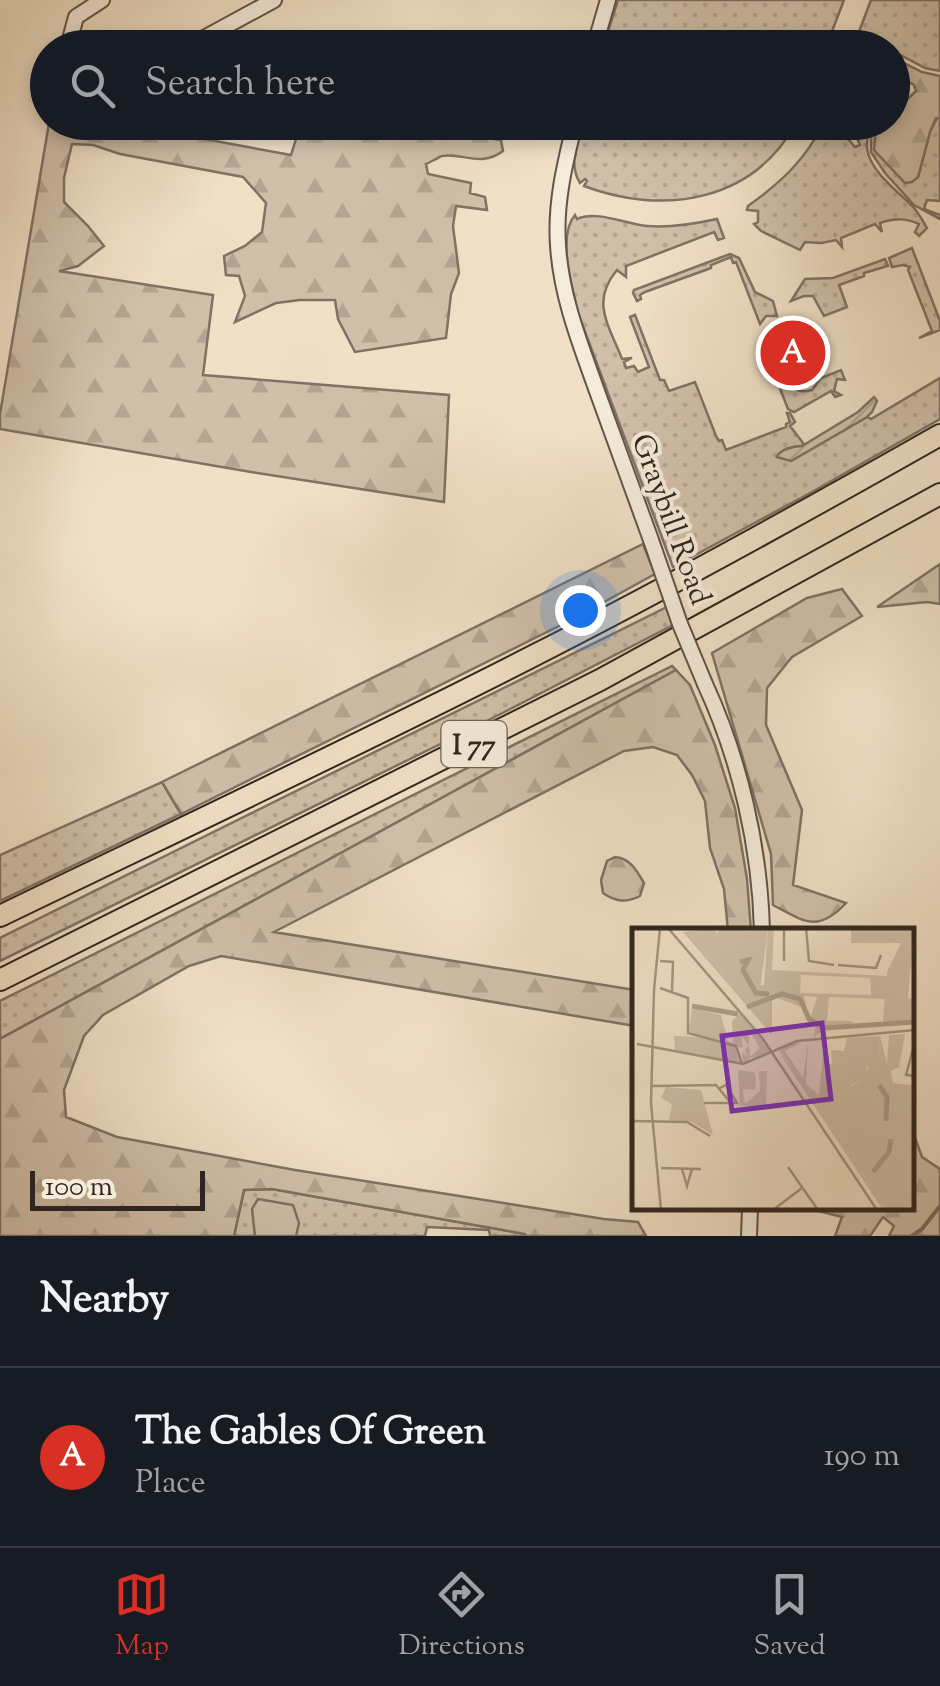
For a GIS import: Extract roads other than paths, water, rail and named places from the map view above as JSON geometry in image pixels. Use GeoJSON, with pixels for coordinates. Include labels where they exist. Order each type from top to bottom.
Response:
{"type":"FeatureCollection","features":[{"type":"Feature","properties":{"kind":"highway","name":"I 77"},"geometry":{"type":"LineString","coordinates":[[0,916],[533,656],[687,576],[940,435]]}},
{"type":"Feature","properties":{"kind":"highway","name":"I 77"},"geometry":{"type":"LineString","coordinates":[[0,980],[600,680],[940,494]]}},
{"type":"Feature","properties":{"kind":"street"},"geometry":{"type":"LineString","coordinates":[[72,30],[76,17],[102,0]]}},
{"type":"Feature","properties":{"kind":"street"},"geometry":{"type":"LineString","coordinates":[[219,30],[274,0]]}},
{"type":"Feature","properties":{"kind":"street"},"geometry":{"type":"LineString","coordinates":[[599,30],[608,0]]}},
{"type":"Feature","properties":{"kind":"street","name":"Graybill Road"},"geometry":{"type":"LineString","coordinates":[[571,140],[562,175],[558,217],[562,280],[573,325],[737,771],[749,821],[762,928]]}},
{"type":"Feature","properties":{"kind":"street"},"geometry":{"type":"LineString","coordinates":[[749,1236],[750,1211]]}},
{"type":"Feature","properties":{"kind":"waterway"},"geometry":{"type":"LineString","coordinates":[[912,1236],[940,1206]]}},
{"type":"Feature","properties":{"kind":"place","name":"The Gables Of Green"},"geometry":{"type":"Point","coordinates":[793,353]}}]}
